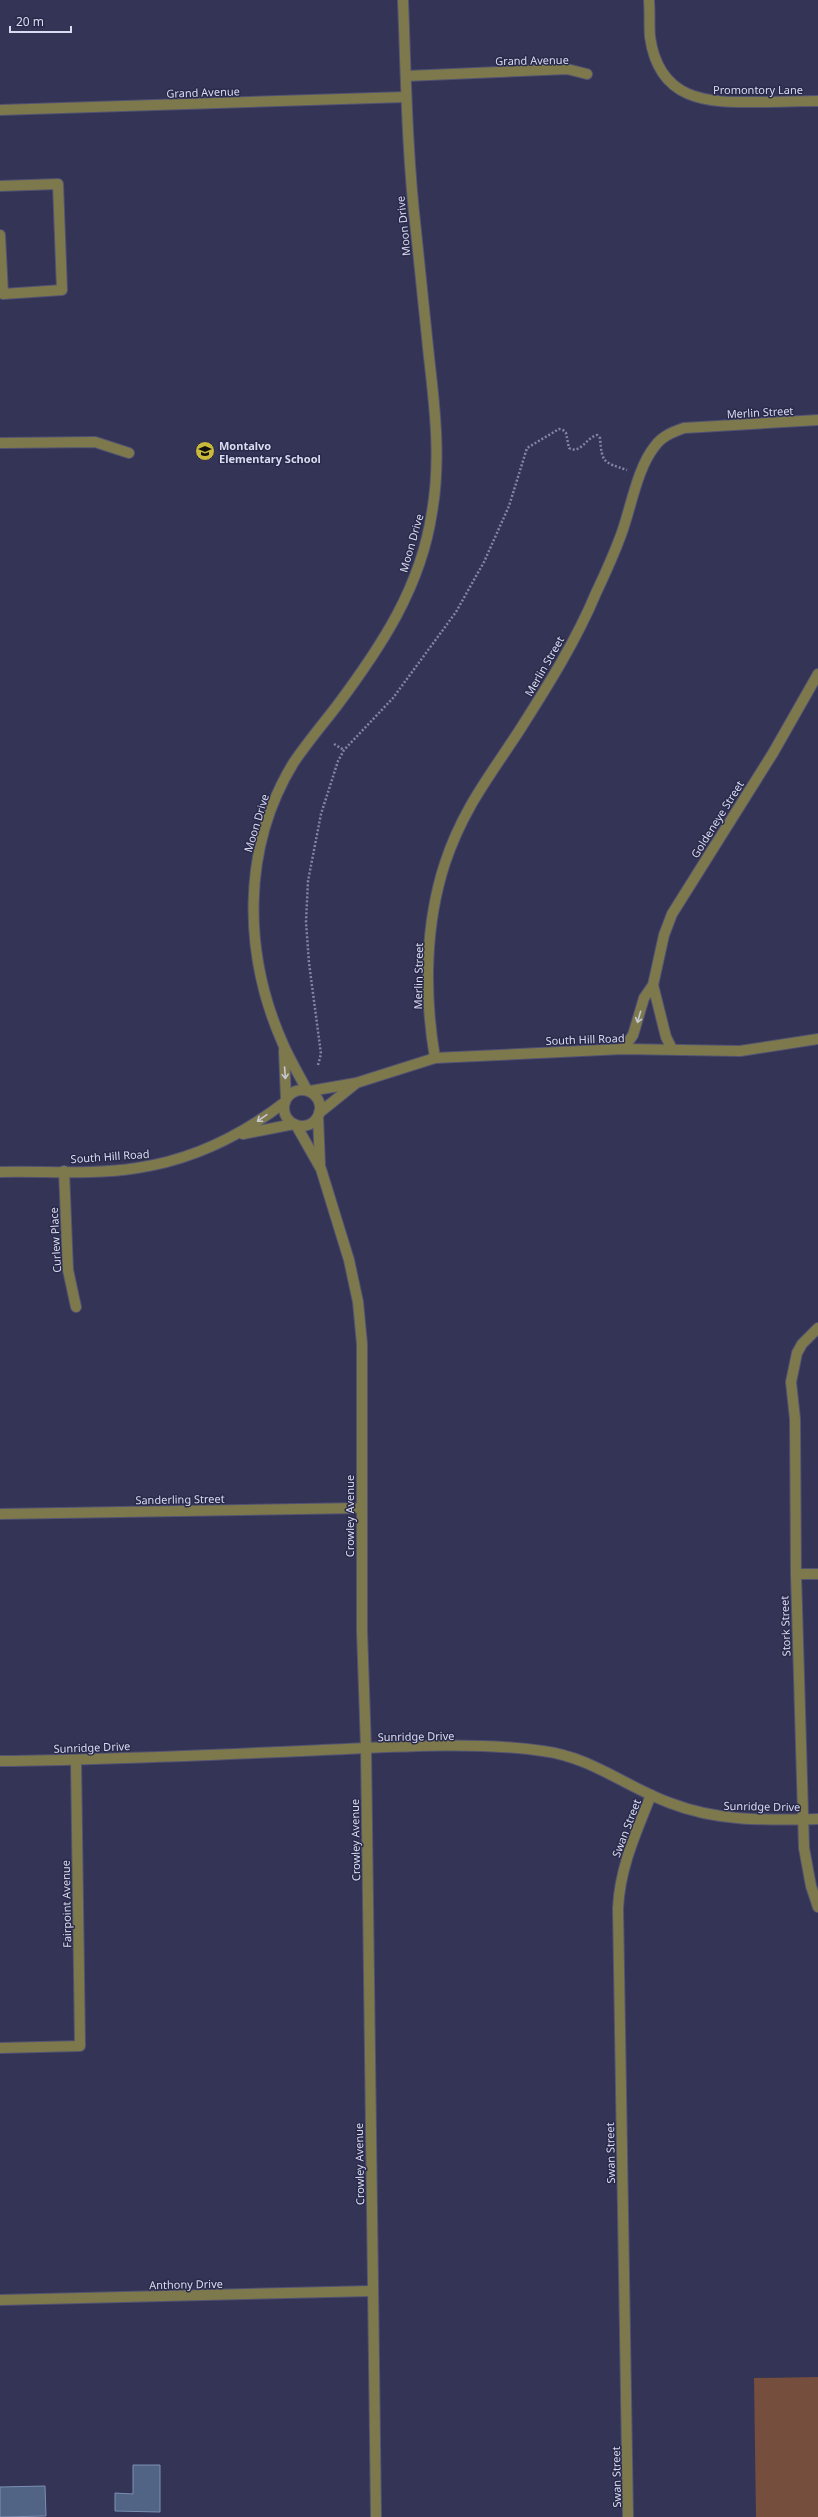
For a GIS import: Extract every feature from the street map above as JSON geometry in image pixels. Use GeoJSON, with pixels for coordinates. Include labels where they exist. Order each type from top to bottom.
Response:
{"type":"FeatureCollection","features":[{"type":"Feature","properties":{"kind":"street","name":"Moon Drive"},"geometry":{"type":"LineString","coordinates":[[308,1091],[284,1046],[265,993],[254,928],[253,890],[258,855],[266,823],[276,796],[295,762],[382,644],[403,605],[421,558],[432,513],[436,476],[435,410],[411,188],[403,0]]}},
{"type":"Feature","properties":{"kind":"street","name":"Promontory Lane"},"geometry":{"type":"LineString","coordinates":[[649,0],[650,37],[655,56],[661,68],[672,83],[685,94],[701,100],[718,103],[818,101]]}},
{"type":"Feature","properties":{"kind":"street","name":"Grand Avenue"},"geometry":{"type":"LineString","coordinates":[[406,76],[567,69],[587,74]]}},
{"type":"Feature","properties":{"kind":"street","name":"Grand Avenue"},"geometry":{"type":"LineString","coordinates":[[0,110],[406,98]]}},
{"type":"Feature","properties":{"kind":"street"},"geometry":{"type":"LineString","coordinates":[[0,186],[58,184],[62,290],[3,294],[0,235]]}},
{"type":"Feature","properties":{"kind":"street","name":"Merlin Street"},"geometry":{"type":"LineString","coordinates":[[435,1058],[431,1032],[428,989],[430,950],[434,903],[445,863],[459,825],[478,790],[558,669],[592,603],[621,535],[647,458],[655,444],[669,434],[684,428],[818,420]]}},
{"type":"Feature","properties":{"kind":"street"},"geometry":{"type":"LineString","coordinates":[[0,443],[95,442],[129,453]]}},
{"type":"Feature","properties":{"kind":"street","name":"Goldeneye Street"},"geometry":{"type":"LineString","coordinates":[[623,1050],[633,1035],[644,998],[653,985],[664,935],[672,914],[773,753],[818,674]]}},
{"type":"Feature","properties":{"kind":"street","name":"Goldeneye Street"},"geometry":{"type":"LineString","coordinates":[[653,985],[666,1038],[672,1049]]}},
{"type":"Feature","properties":{"kind":"street","name":"South Hill Road"},"geometry":{"type":"LineString","coordinates":[[308,1091],[356,1083],[435,1058],[623,1050],[672,1049],[740,1051],[818,1039]]}},
{"type":"Feature","properties":{"kind":"street","name":"Moon Drive"},"geometry":{"type":"LineString","coordinates":[[284,1046],[286,1100]]}},
{"type":"Feature","properties":{"kind":"street","name":"South Hill Road"},"geometry":{"type":"LineString","coordinates":[[318,1115],[356,1083]]}},
{"type":"Feature","properties":{"kind":"street"},"geometry":{"type":"LineString","coordinates":[[308,1091],[317,1098],[318,1115],[308,1124],[295,1124],[284,1112],[286,1100],[293,1092],[308,1091]]}},
{"type":"Feature","properties":{"kind":"street","name":"South Hill Road"},"geometry":{"type":"LineString","coordinates":[[0,1172],[135,1169],[166,1163],[194,1154],[239,1134],[286,1100]]}},
{"type":"Feature","properties":{"kind":"street","name":"Crowley Avenue"},"geometry":{"type":"LineString","coordinates":[[318,1115],[321,1169]]}},
{"type":"Feature","properties":{"kind":"street","name":"South Hill Road"},"geometry":{"type":"LineString","coordinates":[[239,1134],[295,1124]]}},
{"type":"Feature","properties":{"kind":"street","name":"Crowley Avenue"},"geometry":{"type":"LineString","coordinates":[[295,1124],[321,1169],[349,1260],[358,1302],[362,1344],[362,1631],[366,1748],[376,2517]]}},
{"type":"Feature","properties":{"kind":"street","name":"Curlew Place"},"geometry":{"type":"LineString","coordinates":[[64,1171],[68,1270],[76,1307]]}},
{"type":"Feature","properties":{"kind":"street","name":"Stork Street"},"geometry":{"type":"LineString","coordinates":[[818,1328],[802,1344],[793,1366],[791,1382],[795,1419],[796,1574],[805,1862],[818,1907]]}},
{"type":"Feature","properties":{"kind":"street","name":"Sanderling Street"},"geometry":{"type":"LineString","coordinates":[[0,1514],[361,1508]]}},
{"type":"Feature","properties":{"kind":"street"},"geometry":{"type":"LineString","coordinates":[[796,1574],[818,1574]]}},
{"type":"Feature","properties":{"kind":"street","name":"Sunridge Drive"},"geometry":{"type":"LineString","coordinates":[[0,1762],[366,1748],[495,1747],[544,1751],[596,1765],[651,1795],[689,1810],[718,1817],[744,1820],[818,1819]]}},
{"type":"Feature","properties":{"kind":"street","name":"Fairpoint Avenue"},"geometry":{"type":"LineString","coordinates":[[0,2048],[80,2046],[76,1760]]}},
{"type":"Feature","properties":{"kind":"street","name":"Swan Street"},"geometry":{"type":"LineString","coordinates":[[628,2517],[618,1908],[619,1884],[624,1862],[651,1795]]}},
{"type":"Feature","properties":{"kind":"street","name":"Anthony Drive"},"geometry":{"type":"LineString","coordinates":[[0,2300],[372,2291]]}},
{"type":"Feature","properties":{"kind":"path"},"geometry":{"type":"LineString","coordinates":[[318,1065],[321,1054],[309,963],[306,922],[308,881],[321,814],[338,761],[344,750],[393,698],[456,612],[484,562],[509,506],[527,448],[558,430],[563,430],[566,433],[569,448],[573,450],[577,450],[592,436],[597,435],[600,438],[602,459],[606,463],[642,474]]}},
{"type":"Feature","properties":{"kind":"path"},"geometry":{"type":"LineString","coordinates":[[334,744],[344,750]]}},
{"type":"Feature","properties":{"kind":"shaded area"},"geometry":{"type":"Polygon","coordinates":[[[818,2377],[818,2517],[756,2517],[754,2378],[818,2377]]]}},
{"type":"Feature","properties":{"kind":"building"},"geometry":{"type":"Polygon","coordinates":[[[133,2465],[160,2465],[160,2512],[115,2511],[115,2493],[133,2494],[133,2465]]]}},
{"type":"Feature","properties":{"kind":"building"},"geometry":{"type":"Polygon","coordinates":[[[45,2486],[46,2516],[0,2517],[0,2487],[45,2486]]]}},
{"type":"Feature","properties":{"kind":"place","name":"Montalvo Elementary School"},"geometry":{"type":"Point","coordinates":[205,451]}}]}
